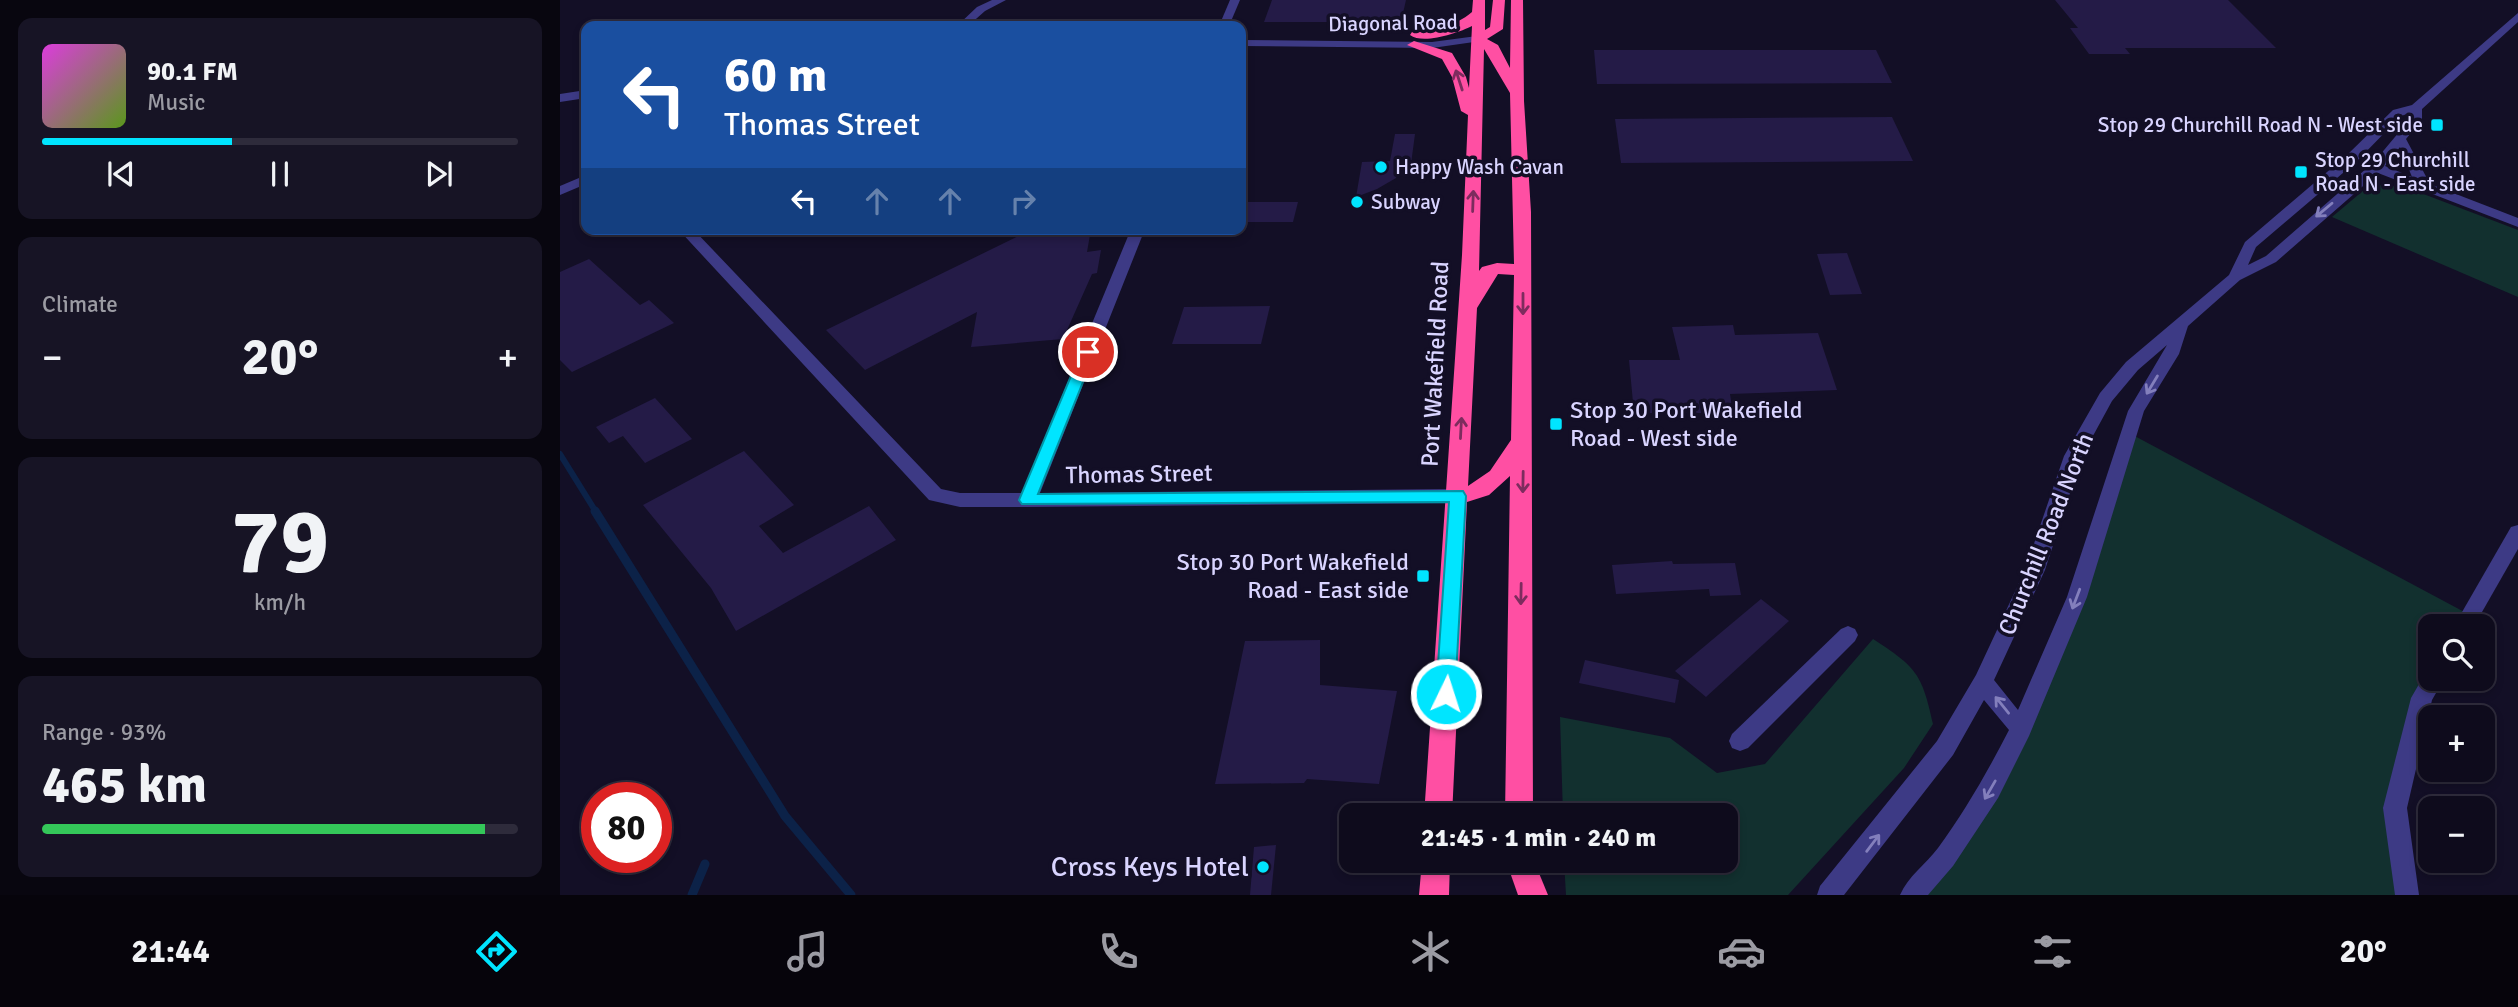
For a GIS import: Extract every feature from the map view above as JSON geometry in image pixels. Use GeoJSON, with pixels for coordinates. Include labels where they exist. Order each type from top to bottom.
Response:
{"type":"FeatureCollection","features":[{"type":"Feature","properties":{"kind":"highway"},"geometry":{"type":"LineString","coordinates":[[1477,39],[1496,29],[1499,0]]}},
{"type":"Feature","properties":{"kind":"highway"},"geometry":{"type":"LineString","coordinates":[[1517,0],[1517,101],[1523,270],[1519,803]]}},
{"type":"Feature","properties":{"kind":"highway"},"geometry":{"type":"LineString","coordinates":[[1415,40],[1470,23],[1479,7]]}},
{"type":"Feature","properties":{"kind":"highway","name":"Port Wakefield Road"},"geometry":{"type":"LineString","coordinates":[[1439,803],[1468,311],[1479,7]]}},
{"type":"Feature","properties":{"kind":"highway"},"geometry":{"type":"LineString","coordinates":[[1477,39],[1493,48],[1502,62],[1517,101]]}},
{"type":"Feature","properties":{"kind":"highway"},"geometry":{"type":"LineString","coordinates":[[1415,40],[1443,53],[1454,65],[1475,141]]}},
{"type":"Feature","properties":{"kind":"highway"},"geometry":{"type":"LineString","coordinates":[[1468,311],[1488,271],[1497,268],[1523,270]]}},
{"type":"Feature","properties":{"kind":"highway"},"geometry":{"type":"LineString","coordinates":[[1458,496],[1485,490],[1494,482],[1523,438]]}},
{"type":"Feature","properties":{"kind":"highway"},"geometry":{"type":"LineString","coordinates":[[1434,895],[1435,873]]}},
{"type":"Feature","properties":{"kind":"highway"},"geometry":{"type":"LineString","coordinates":[[1518,895],[1519,873]]}},
{"type":"Feature","properties":{"kind":"highway"},"geometry":{"type":"LineString","coordinates":[[1524,873],[1533,895]]}},
{"type":"Feature","properties":{"kind":"street"},"geometry":{"type":"LineString","coordinates":[[968,21],[981,9],[1001,0]]}},
{"type":"Feature","properties":{"kind":"street"},"geometry":{"type":"LineString","coordinates":[[1226,21],[1235,0]]}},
{"type":"Feature","properties":{"kind":"street","name":"Churchill Road North"},"geometry":{"type":"LineString","coordinates":[[2235,277],[2250,245],[2352,158],[2397,113],[2416,108],[2518,16]]}},
{"type":"Feature","properties":{"kind":"street","name":"Diagonal Road"},"geometry":{"type":"LineString","coordinates":[[1246,35],[1458,43],[1477,39]]}},
{"type":"Feature","properties":{"kind":"street","name":"Diagonal Road"},"geometry":{"type":"LineString","coordinates":[[1246,43],[1415,40]]}},
{"type":"Feature","properties":{"kind":"street"},"geometry":{"type":"LineString","coordinates":[[560,91],[581,87]]}},
{"type":"Feature","properties":{"kind":"street"},"geometry":{"type":"LineString","coordinates":[[560,99],[581,95]]}},
{"type":"Feature","properties":{"kind":"street","name":"Churchill Road North"},"geometry":{"type":"LineString","coordinates":[[1829,895],[1859,861],[1945,748],[1983,682],[2035,570],[2073,456],[2099,409],[2132,366],[2235,277],[2271,259],[2377,167],[2416,119],[2416,108]]}},
{"type":"Feature","properties":{"kind":"street"},"geometry":{"type":"LineString","coordinates":[[2400,139],[2410,149],[2416,173],[2425,186]]}},
{"type":"Feature","properties":{"kind":"street"},"geometry":{"type":"LineString","coordinates":[[2352,158],[2518,223]]}},
{"type":"Feature","properties":{"kind":"street"},"geometry":{"type":"LineString","coordinates":[[560,191],[581,181]]}},
{"type":"Feature","properties":{"kind":"street","name":"Thomas Street"},"geometry":{"type":"LineString","coordinates":[[691,235],[935,495],[960,500],[1458,496]]}},
{"type":"Feature","properties":{"kind":"street"},"geometry":{"type":"LineString","coordinates":[[1027,500],[1136,235]]}},
{"type":"Feature","properties":{"kind":"street","name":"Churchill Road North"},"geometry":{"type":"LineString","coordinates":[[1912,895],[1945,858],[1990,790],[2021,729],[2077,597],[2136,411],[2171,354],[2183,324]]}},
{"type":"Feature","properties":{"kind":"street"},"geometry":{"type":"LineString","coordinates":[[2470,614],[2518,532]]}},
{"type":"Feature","properties":{"kind":"street"},"geometry":{"type":"LineString","coordinates":[[1740,741],[1848,635]]}},
{"type":"Feature","properties":{"kind":"street"},"geometry":{"type":"LineString","coordinates":[[1983,682],[2021,729]]}},
{"type":"Feature","properties":{"kind":"street"},"geometry":{"type":"LineString","coordinates":[[2407,895],[2395,808],[2422,698],[2426,691]]}},
{"type":"Feature","properties":{"kind":"green space"},"geometry":{"type":"Polygon","coordinates":[[[2378,185],[2405,187],[2518,230],[2518,297],[2332,217],[2364,190],[2378,185]]]}},
{"type":"Feature","properties":{"kind":"green space"},"geometry":{"type":"Polygon","coordinates":[[[2129,433],[2468,614],[2418,614],[2418,691],[2428,691],[2424,705],[2418,705],[2418,726],[2395,808],[2408,895],[1912,895],[2021,729],[2129,433]]]}},
{"type":"Feature","properties":{"kind":"green space"},"geometry":{"type":"Polygon","coordinates":[[[1873,639],[1908,665],[1921,682],[1933,724],[1904,768],[1788,895],[1566,895],[1565,873],[1738,873],[1738,803],[1563,803],[1560,717],[1670,738],[1717,773],[1765,764],[1873,639]]]}},
{"type":"Feature","properties":{"kind":"building"},"geometry":{"type":"Polygon","coordinates":[[[1272,0],[1406,0],[1401,22],[1264,22],[1272,0]]]}},
{"type":"Feature","properties":{"kind":"building"},"geometry":{"type":"Polygon","coordinates":[[[2055,0],[2228,0],[2276,48],[2125,48],[2130,54],[2089,54],[2070,28],[2078,28],[2055,0]]]}},
{"type":"Feature","properties":{"kind":"building"},"geometry":{"type":"Polygon","coordinates":[[[1594,50],[1876,50],[1892,83],[1597,84],[1594,50]]]}},
{"type":"Feature","properties":{"kind":"building"},"geometry":{"type":"Polygon","coordinates":[[[1892,117],[1913,161],[1621,163],[1615,119],[1892,117]]]}},
{"type":"Feature","properties":{"kind":"building","name":"Happy Wash Cavan"},"geometry":{"type":"Polygon","coordinates":[[[1395,134],[1415,134],[1411,164],[1404,163],[1396,178],[1356,197],[1362,162],[1390,161],[1395,134]]]}},
{"type":"Feature","properties":{"kind":"building"},"geometry":{"type":"Polygon","coordinates":[[[1246,202],[1298,202],[1293,222],[1246,222],[1246,202]]]}},
{"type":"Feature","properties":{"kind":"building"},"geometry":{"type":"Polygon","coordinates":[[[1021,235],[1090,235],[1087,252],[1101,250],[1097,273],[1092,274],[1063,339],[971,347],[977,312],[865,370],[826,330],[1021,235]]]}},
{"type":"Feature","properties":{"kind":"building"},"geometry":{"type":"Polygon","coordinates":[[[1847,253],[1862,294],[1830,295],[1817,254],[1847,253]]]}},
{"type":"Feature","properties":{"kind":"building"},"geometry":{"type":"Polygon","coordinates":[[[589,259],[640,305],[649,300],[674,323],[572,372],[560,360],[560,272],[589,259]]]}},
{"type":"Feature","properties":{"kind":"building"},"geometry":{"type":"Polygon","coordinates":[[[1270,306],[1261,344],[1172,344],[1184,307],[1270,306]]]}},
{"type":"Feature","properties":{"kind":"building"},"geometry":{"type":"Polygon","coordinates":[[[1733,325],[1735,335],[1818,333],[1837,390],[1730,394],[1733,413],[1634,413],[1629,360],[1680,360],[1672,327],[1733,325]]]}},
{"type":"Feature","properties":{"kind":"building"},"geometry":{"type":"Polygon","coordinates":[[[655,398],[692,439],[645,463],[623,436],[609,443],[596,427],[655,398]]]}},
{"type":"Feature","properties":{"kind":"building"},"geometry":{"type":"Polygon","coordinates":[[[744,451],[794,505],[759,526],[783,553],[869,506],[896,540],[736,631],[711,588],[643,505],[744,451]]]}},
{"type":"Feature","properties":{"kind":"building"},"geometry":{"type":"Polygon","coordinates":[[[1672,561],[1673,564],[1735,563],[1741,595],[1710,596],[1709,589],[1616,594],[1612,565],[1672,561]]]}},
{"type":"Feature","properties":{"kind":"building"},"geometry":{"type":"Polygon","coordinates":[[[1761,599],[1789,621],[1706,697],[1675,671],[1761,599]]]}},
{"type":"Feature","properties":{"kind":"building"},"geometry":{"type":"Polygon","coordinates":[[[1320,640],[1320,685],[1397,691],[1379,784],[1307,779],[1304,783],[1215,784],[1245,641],[1320,640]]]}},
{"type":"Feature","properties":{"kind":"building"},"geometry":{"type":"Polygon","coordinates":[[[1585,660],[1679,680],[1675,703],[1579,683],[1585,660]]]}},
{"type":"Feature","properties":{"kind":"building","name":"Cross Keys Hotel"},"geometry":{"type":"Polygon","coordinates":[[[1276,845],[1271,895],[1250,895],[1254,847],[1276,845]]]}},
{"type":"Feature","properties":{"kind":"waterway"},"geometry":{"type":"LineString","coordinates":[[560,454],[596,512]]}},
{"type":"Feature","properties":{"kind":"waterway"},"geometry":{"type":"LineString","coordinates":[[595,511],[785,816],[851,895]]}},
{"type":"Feature","properties":{"kind":"waterway"},"geometry":{"type":"LineString","coordinates":[[692,895],[705,864]]}},
{"type":"Feature","properties":{"kind":"place","name":"Stop 29 Churchill Road N - West side"},"geometry":{"type":"Point","coordinates":[2437,125]}},
{"type":"Feature","properties":{"kind":"place","name":"Happy Wash Cavan"},"geometry":{"type":"Point","coordinates":[1381,167]}},
{"type":"Feature","properties":{"kind":"place","name":"Stop 29 Churchill Road N - East side"},"geometry":{"type":"Point","coordinates":[2301,172]}},
{"type":"Feature","properties":{"kind":"place","name":"Subway"},"geometry":{"type":"Point","coordinates":[1357,202]}},
{"type":"Feature","properties":{"kind":"place","name":"Stop 30 Port Wakefield Road - West side"},"geometry":{"type":"Point","coordinates":[1556,424]}},
{"type":"Feature","properties":{"kind":"place","name":"Stop 30 Port Wakefield Road - East side"},"geometry":{"type":"Point","coordinates":[1423,576]}},
{"type":"Feature","properties":{"kind":"place","name":"Cross Keys Hotel"},"geometry":{"type":"Point","coordinates":[1263,867]}},
{"type":"Feature","properties":{"kind":"route"},"geometry":{"type":"LineString","coordinates":[[1088,352],[1027,500],[1458,496],[1446,694]]}}]}
